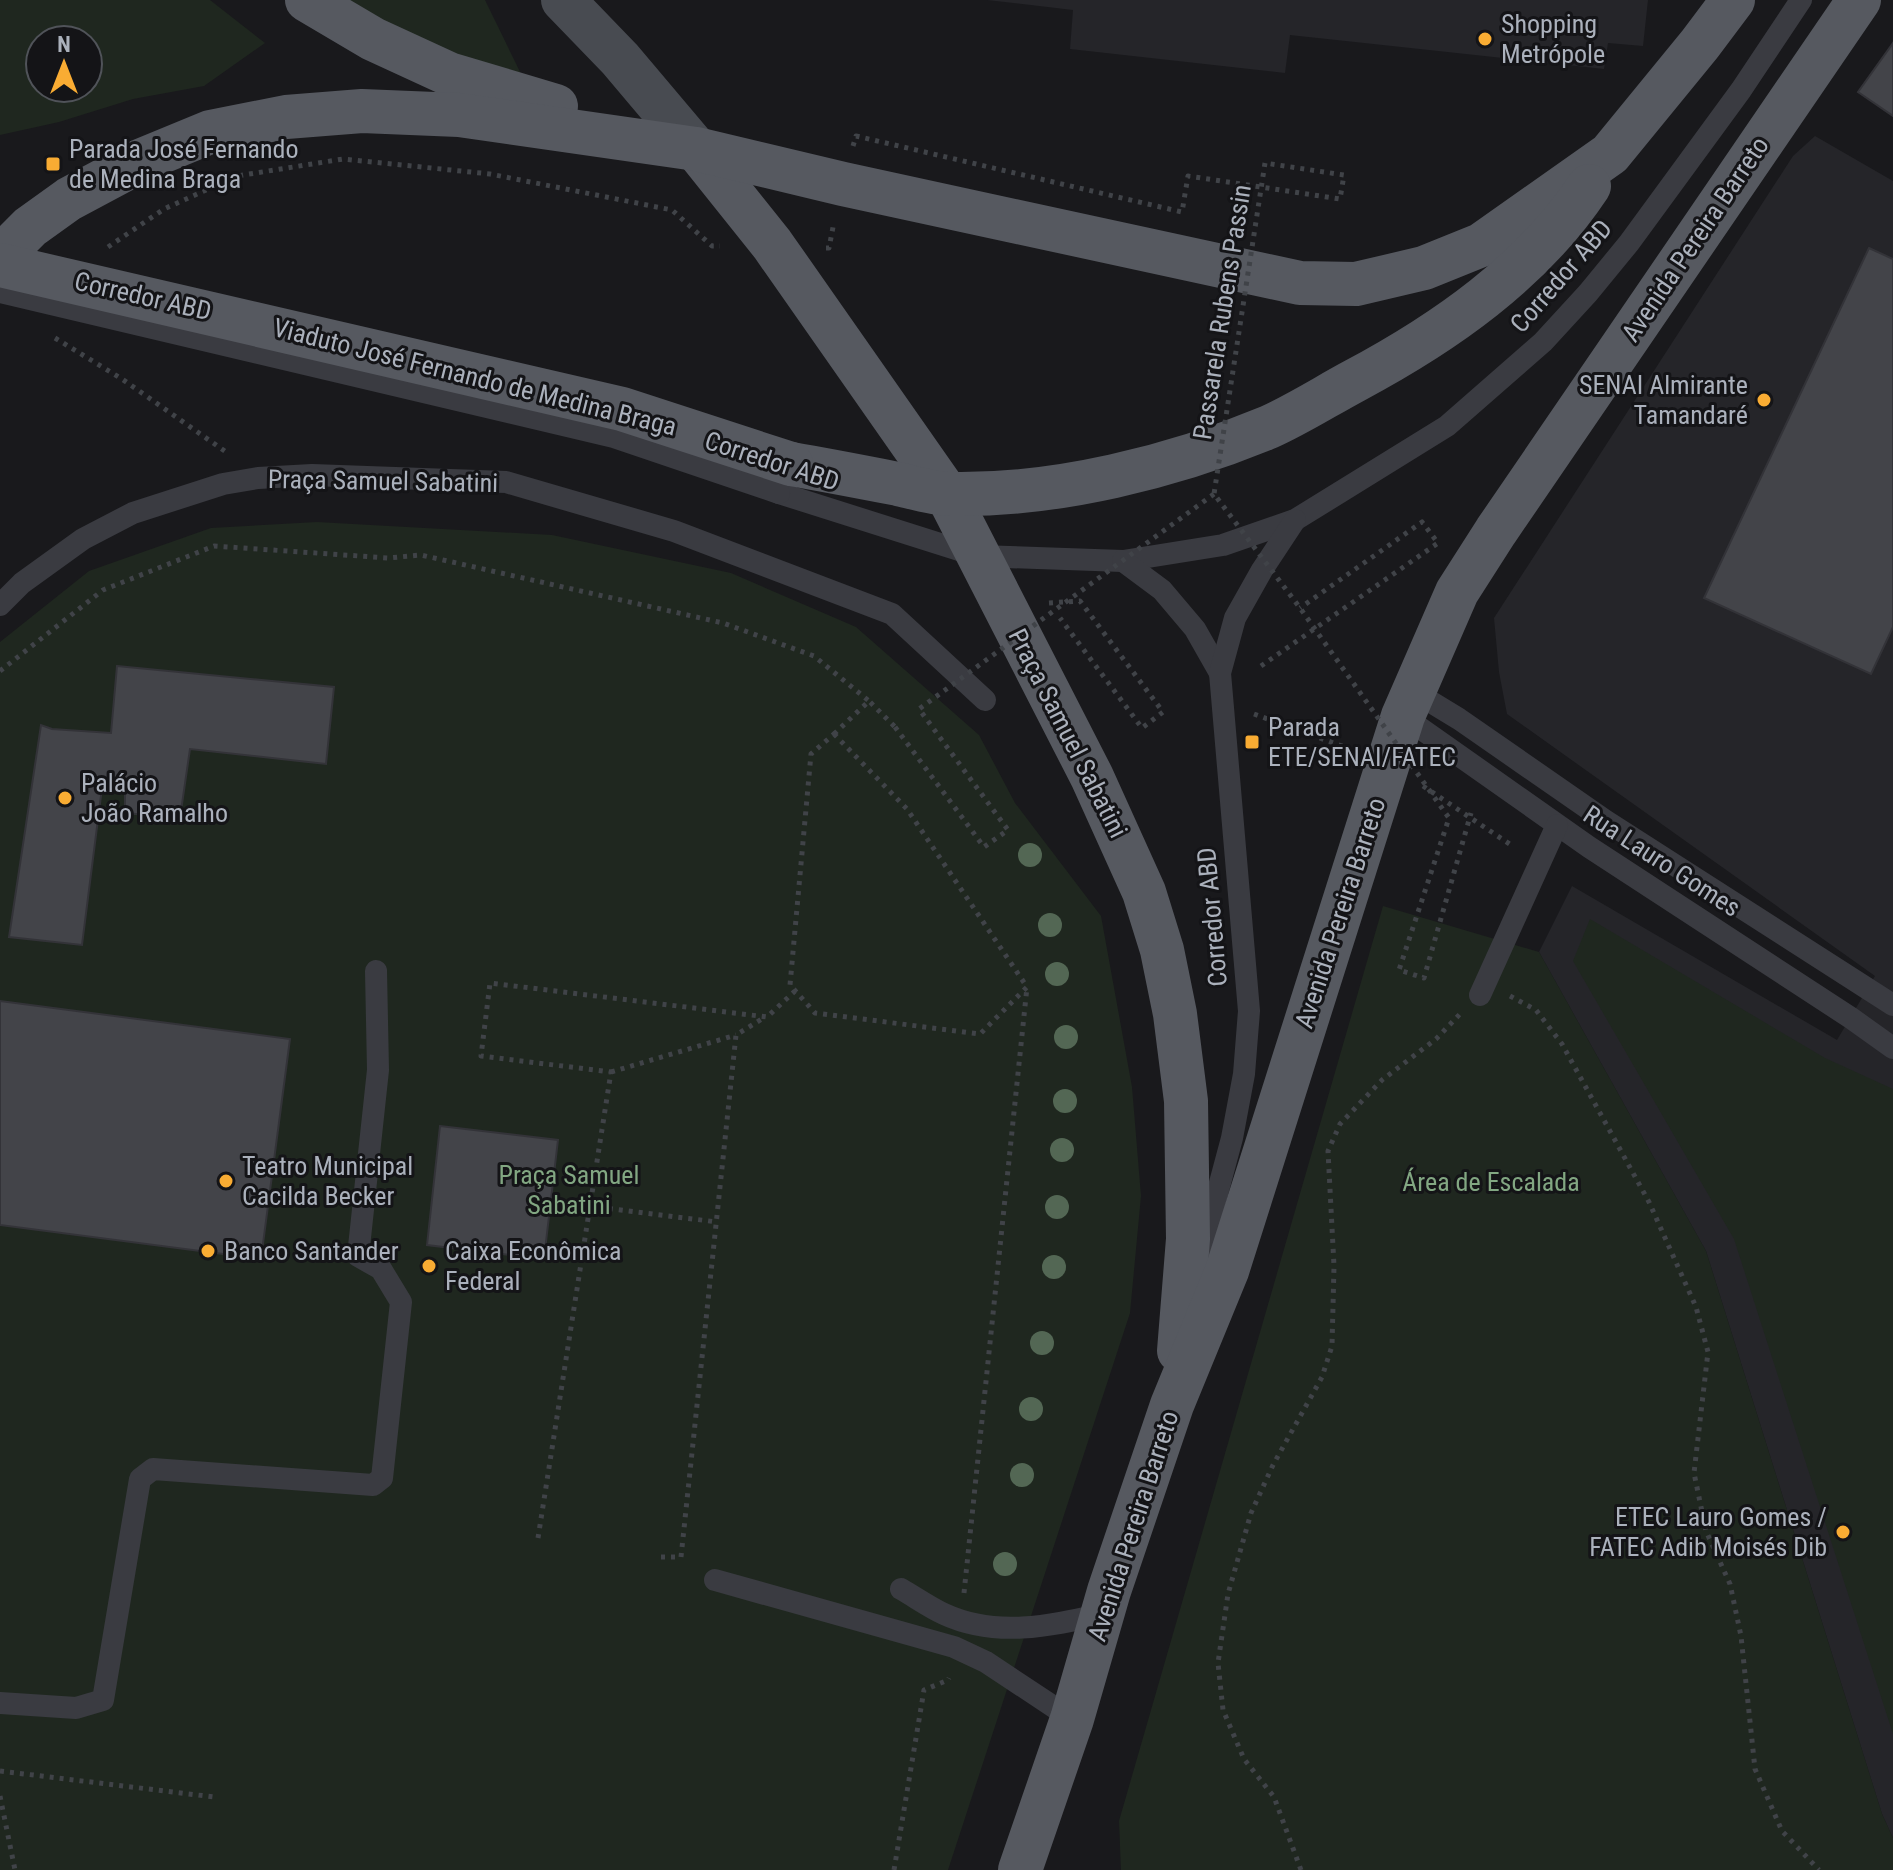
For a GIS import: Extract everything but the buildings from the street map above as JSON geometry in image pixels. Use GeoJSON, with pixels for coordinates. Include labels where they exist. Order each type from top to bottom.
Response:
{"type":"FeatureCollection","features":[{"type":"Feature","properties":{"kind":"main road"},"geometry":{"type":"LineString","coordinates":[[307,0],[373,39],[449,74],[696,149],[1300,283],[1356,284],[1424,268],[1481,245],[1610,154]]}},
{"type":"Feature","properties":{"kind":"main road"},"geometry":{"type":"LineString","coordinates":[[563,0],[620,59],[696,149]]}},
{"type":"Feature","properties":{"kind":"main road"},"geometry":{"type":"LineString","coordinates":[[947,494],[1008,493],[1110,477],[1204,450],[1270,426],[1403,355],[1460,316],[1527,261],[1574,208],[1610,154],[1733,0]]}},
{"type":"Feature","properties":{"kind":"main road","name":"Avenida Pereira Barreto"},"geometry":{"type":"LineString","coordinates":[[1030,1858],[1103,1614],[1172,1405],[1227,1271],[1408,704],[1457,592],[1859,0]]}},
{"type":"Feature","properties":{"kind":"main road"},"geometry":{"type":"LineString","coordinates":[[0,257],[30,227],[69,199],[142,160],[210,132],[286,117],[362,111],[459,115],[696,149]]}},
{"type":"Feature","properties":{"kind":"main road","name":"Praça Samuel Sabatini"},"geometry":{"type":"LineString","coordinates":[[696,149],[772,244],[947,494],[1121,836],[1144,892],[1162,950],[1175,1014],[1186,1101],[1188,1239],[1184,1320],[1172,1405]]}},
{"type":"Feature","properties":{"kind":"main road","name":"Viaduto José Fernando de Medina Braga"},"geometry":{"type":"LineString","coordinates":[[0,265],[622,409],[785,478],[947,494]]}},
{"type":"Feature","properties":{"kind":"lane","name":"Corredor ABD"},"geometry":{"type":"LineString","coordinates":[[0,292],[785,478],[978,556],[1123,561],[1223,545],[1295,520],[1447,426],[1543,342],[1629,243],[1741,90],[1801,0]]}},
{"type":"Feature","properties":{"kind":"lane","name":"Praça Samuel Sabatini"},"geometry":{"type":"LineString","coordinates":[[0,605],[22,583],[83,539],[133,513],[200,490],[258,478],[312,475],[506,482],[674,531],[892,614],[985,700]]}},
{"type":"Feature","properties":{"kind":"lane","name":"Corredor ABD"},"geometry":{"type":"LineString","coordinates":[[1184,1320],[1232,1138],[1244,1074],[1249,1011],[1220,673],[1235,618],[1295,520]]}},
{"type":"Feature","properties":{"kind":"lane"},"geometry":{"type":"LineString","coordinates":[[1123,561],[1162,590],[1195,629],[1220,673]]}},
{"type":"Feature","properties":{"kind":"lane","name":"Rua Lauro Gomes"},"geometry":{"type":"LineString","coordinates":[[1408,704],[1557,825],[1893,1048]]}},
{"type":"Feature","properties":{"kind":"lane","name":"Rua Lauro Gomes"},"geometry":{"type":"LineString","coordinates":[[1408,704],[1459,719],[1619,830],[1893,1005]]}},
{"type":"Feature","properties":{"kind":"lane"},"geometry":{"type":"LineString","coordinates":[[1480,995],[1557,825]]}},
{"type":"Feature","properties":{"kind":"lane"},"geometry":{"type":"LineString","coordinates":[[0,1703],[76,1708],[103,1700],[140,1479],[153,1469],[373,1485],[382,1478],[401,1302],[381,1269],[358,1256],[378,1070],[376,971]]}},
{"type":"Feature","properties":{"kind":"lane"},"geometry":{"type":"LineString","coordinates":[[715,1580],[954,1647],[986,1662],[1072,1719]]}},
{"type":"Feature","properties":{"kind":"lane"},"geometry":{"type":"LineString","coordinates":[[901,1589],[959,1620],[980,1625],[1018,1629],[1103,1614]]}},
{"type":"Feature","properties":{"kind":"path","name":"Passarela Rubens Passin"},"geometry":{"type":"LineString","coordinates":[[843,184],[856,136],[1182,212],[1188,176],[1273,188],[1340,199],[1344,175],[1265,163],[1214,494]]}},
{"type":"Feature","properties":{"kind":"path"},"geometry":{"type":"LineString","coordinates":[[102,252],[164,209],[237,176],[343,159],[490,174],[672,210],[712,246],[772,244],[829,248],[843,184]]}},
{"type":"Feature","properties":{"kind":"path"},"geometry":{"type":"LineString","coordinates":[[45,331],[202,433],[258,478]]}},
{"type":"Feature","properties":{"kind":"path"},"geometry":{"type":"LineString","coordinates":[[0,671],[103,590],[214,546],[388,558],[421,555],[723,623],[814,656],[869,701],[895,727],[984,847],[1008,830],[919,709],[1214,494],[1300,608],[1449,818],[1399,970],[1424,978],[1471,813]]}},
{"type":"Feature","properties":{"kind":"path"},"geometry":{"type":"LineString","coordinates":[[1261,666],[1438,543],[1422,522],[1300,608]]}},
{"type":"Feature","properties":{"kind":"path"},"geometry":{"type":"LineString","coordinates":[[1054,611],[1142,728],[1163,712],[1080,601]]}},
{"type":"Feature","properties":{"kind":"path"},"geometry":{"type":"LineString","coordinates":[[869,701],[811,754],[790,985],[815,1013],[980,1034],[1027,987]]}},
{"type":"Feature","properties":{"kind":"path"},"geometry":{"type":"LineString","coordinates":[[834,734],[907,809],[1027,987],[968,1576],[959,1620]]}},
{"type":"Feature","properties":{"kind":"path"},"geometry":{"type":"LineString","coordinates":[[767,1017],[490,983],[481,1056],[611,1072],[736,1035],[767,1017],[795,991]]}},
{"type":"Feature","properties":{"kind":"path"},"geometry":{"type":"LineString","coordinates":[[1301,1870],[1274,1797],[1244,1759],[1223,1710],[1218,1663],[1228,1594],[1251,1513],[1273,1465],[1322,1377],[1332,1346],[1334,1266],[1328,1151],[1340,1124],[1382,1080],[1436,1039],[1480,995],[1498,993],[1514,997],[1536,1010],[1562,1044],[1649,1202],[1696,1307],[1708,1352],[1694,1473],[1706,1531],[1730,1584],[1741,1636],[1755,1769],[1782,1831],[1819,1870]]}},
{"type":"Feature","properties":{"kind":"path"},"geometry":{"type":"LineString","coordinates":[[661,1557],[681,1557],[736,1035]]}},
{"type":"Feature","properties":{"kind":"path"},"geometry":{"type":"LineString","coordinates":[[538,1538],[611,1072]]}},
{"type":"Feature","properties":{"kind":"path"},"geometry":{"type":"LineString","coordinates":[[589,1206],[717,1222]]}},
{"type":"Feature","properties":{"kind":"path"},"geometry":{"type":"LineString","coordinates":[[894,1870],[924,1690],[948,1680],[954,1647]]}},
{"type":"Feature","properties":{"kind":"path"},"geometry":{"type":"LineString","coordinates":[[0,1771],[214,1797]]}},
{"type":"Feature","properties":{"kind":"path"},"geometry":{"type":"LineString","coordinates":[[0,1796],[17,1870]]}},
{"type":"Feature","properties":{"kind":"shaded area","name":"Shopping Metrópole"},"geometry":{"type":"Polygon","coordinates":[[[987,0],[1648,0],[1643,46],[1608,43],[1604,69],[1290,35],[1285,73],[1070,49],[1073,10],[987,0]]]}},
{"type":"Feature","properties":{"kind":"shaded area","name":"SENAI Almirante Tamandaré"},"geometry":{"type":"Polygon","coordinates":[[[1815,136],[1893,181],[1893,1838],[1882,1814],[1706,1251],[1539,952],[1572,886],[1837,1040],[1875,976],[1507,714],[1494,618],[1793,156],[1815,136]]]}},
{"type":"Feature","properties":{"kind":"green space"},"geometry":{"type":"Polygon","coordinates":[[[0,0],[210,0],[265,43],[204,86],[133,99],[59,122],[0,135],[0,0]]]}},
{"type":"Feature","properties":{"kind":"green space"},"geometry":{"type":"Polygon","coordinates":[[[335,0],[485,0],[523,78],[470,68],[335,0]]]}},
{"type":"Feature","properties":{"kind":"green space","name":"Praça Samuel Sabatini"},"geometry":{"type":"Polygon","coordinates":[[[317,522],[552,535],[731,573],[856,627],[979,735],[1015,803],[1101,916],[1132,1087],[1141,1196],[1130,1313],[948,1870],[0,1870],[0,642],[89,571],[211,528],[317,522]]]}},
{"type":"Feature","properties":{"kind":"green space","name":"Área de Escalada"},"geometry":{"type":"Polygon","coordinates":[[[1383,906],[1539,952],[1706,1251],[1882,1814],[1893,1838],[1893,1870],[1121,1870],[1119,1821],[1383,906]]]}},
{"type":"Feature","properties":{"kind":"green space","name":"ETEC Lauro Gomes / FATEC Adib Moisés Dib"},"geometry":{"type":"Polygon","coordinates":[[[1590,919],[1825,1058],[1893,1089],[1893,1734],[1734,1239],[1573,961],[1590,919]]]}},
{"type":"Feature","properties":{"kind":"place","name":"Shopping Metrópole"},"geometry":{"type":"Point","coordinates":[1485,39]}},
{"type":"Feature","properties":{"kind":"place","name":"Parada José Fernando de Medina Braga"},"geometry":{"type":"Point","coordinates":[53,164]}},
{"type":"Feature","properties":{"kind":"place","name":"SENAI Almirante Tamandaré"},"geometry":{"type":"Point","coordinates":[1764,400]}},
{"type":"Feature","properties":{"kind":"place","name":"Parada ETE/SENAI/FATEC"},"geometry":{"type":"Point","coordinates":[1252,742]}},
{"type":"Feature","properties":{"kind":"place","name":"Palácio João Ramalho"},"geometry":{"type":"Point","coordinates":[65,798]}},
{"type":"Feature","properties":{"kind":"place","name":"Teatro Municipal Cacilda Becker"},"geometry":{"type":"Point","coordinates":[226,1181]}},
{"type":"Feature","properties":{"kind":"place","name":"Banco Santander"},"geometry":{"type":"Point","coordinates":[208,1251]}},
{"type":"Feature","properties":{"kind":"place","name":"Caixa Econômica Federal"},"geometry":{"type":"Point","coordinates":[429,1266]}},
{"type":"Feature","properties":{"kind":"place","name":"ETEC Lauro Gomes / FATEC Adib Moisés Dib"},"geometry":{"type":"Point","coordinates":[1843,1532]}}]}
